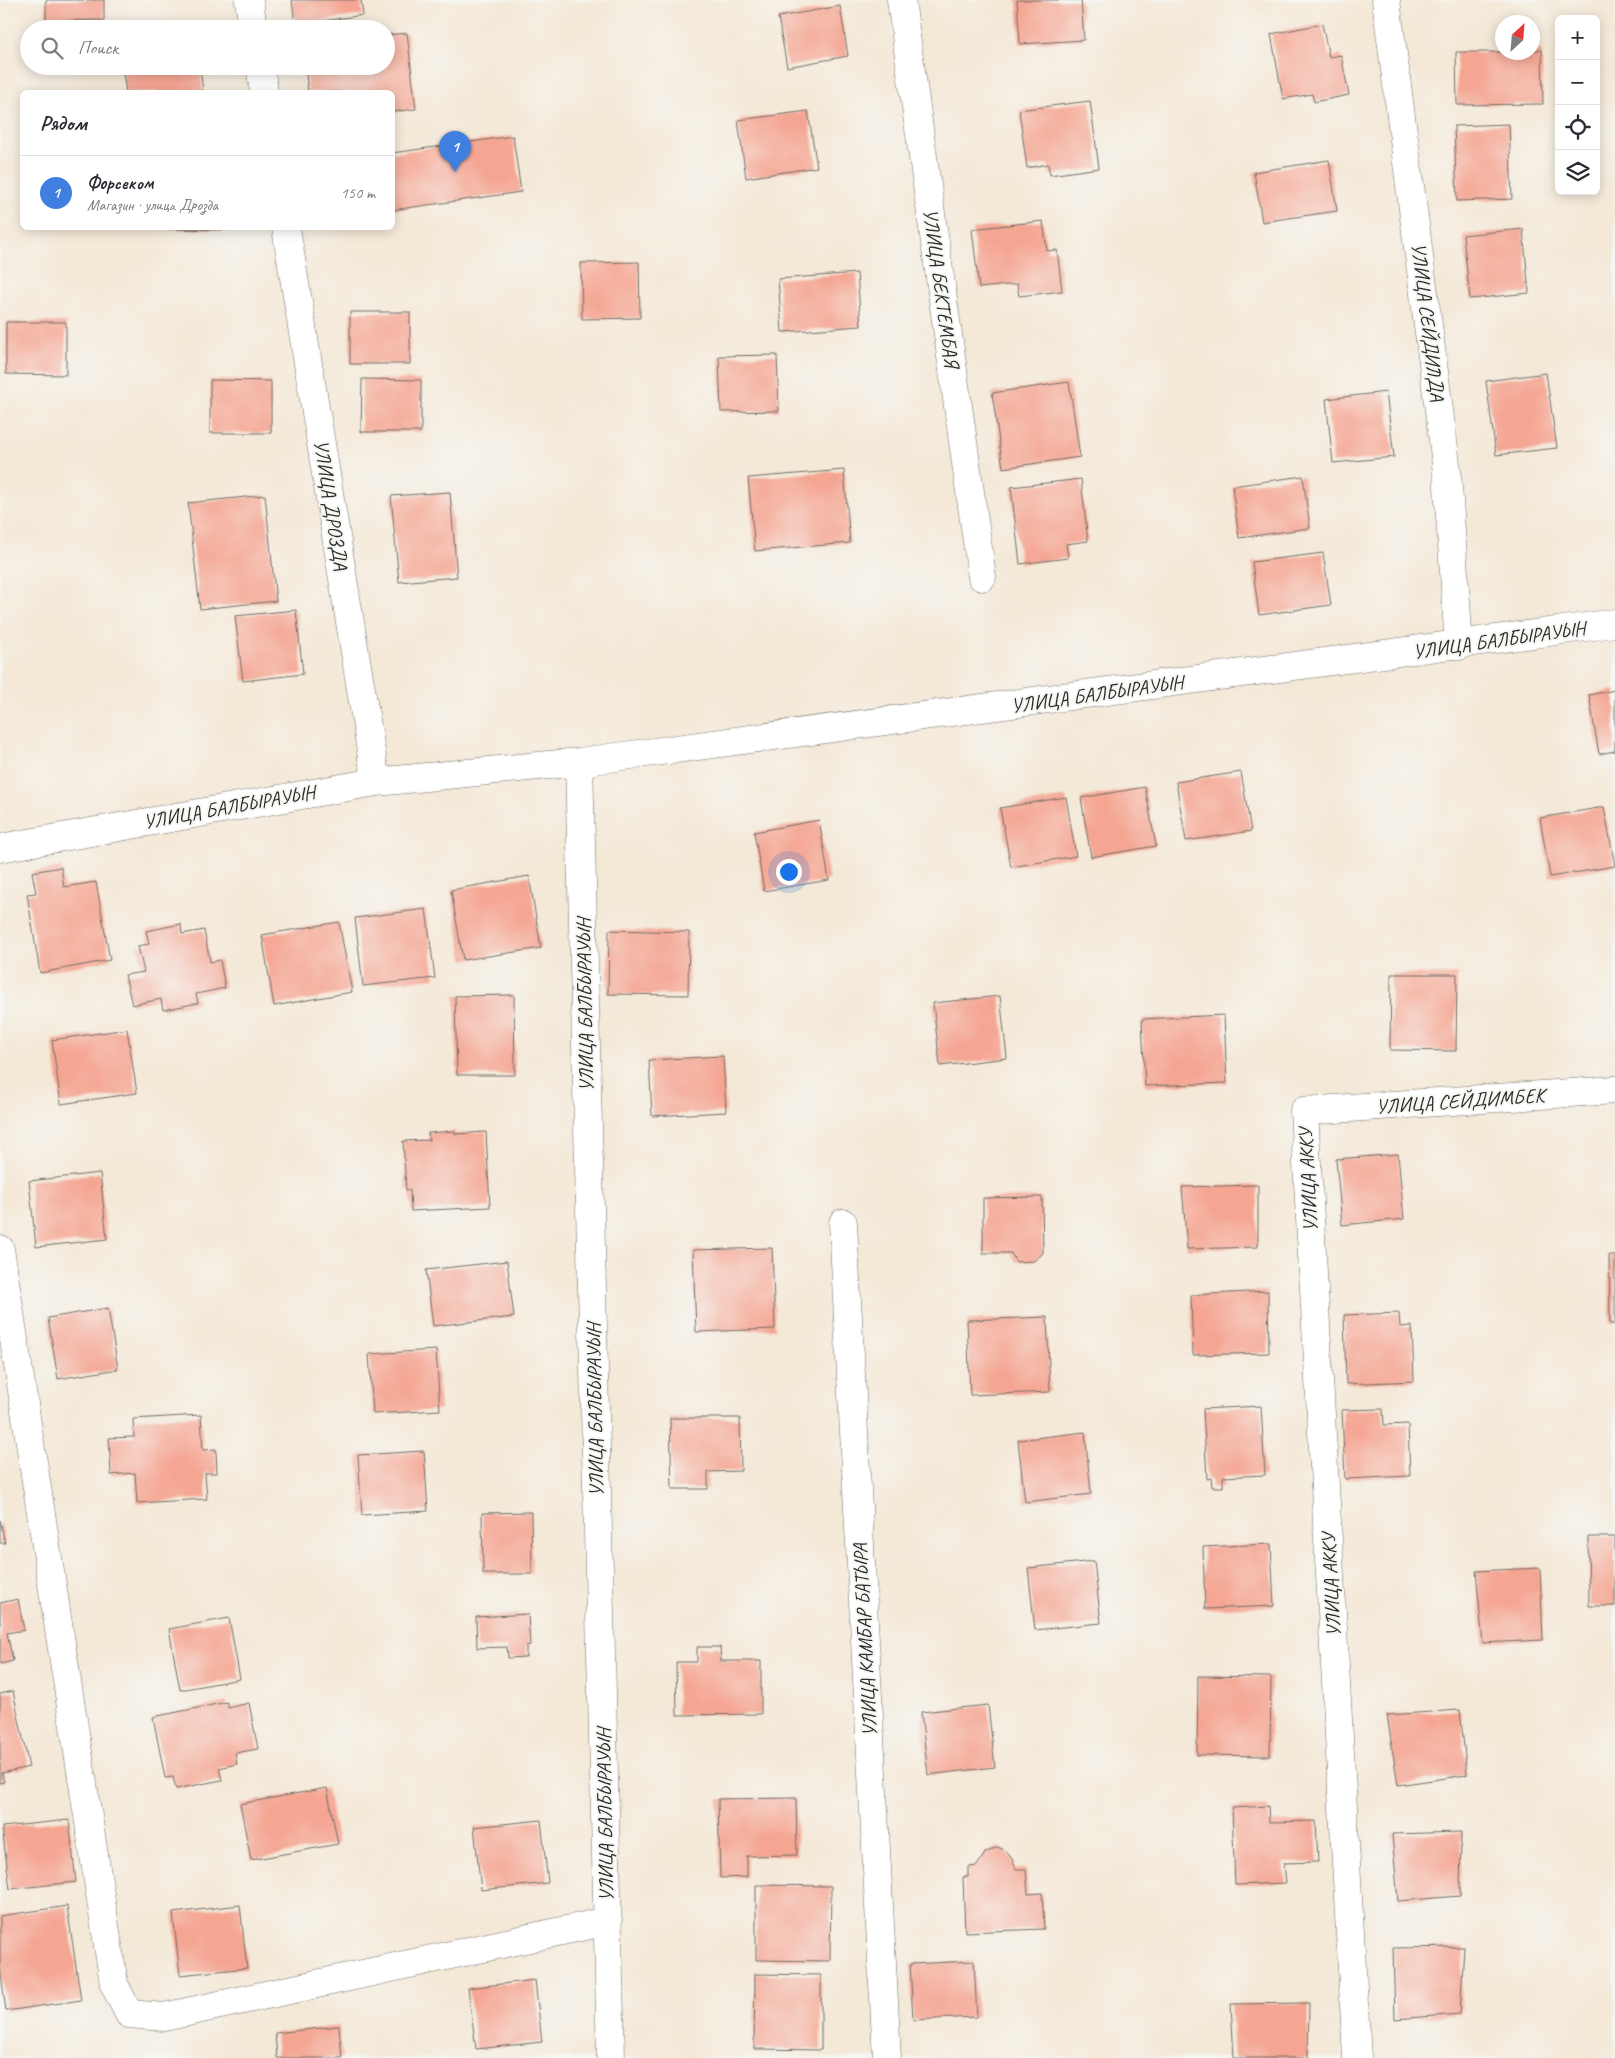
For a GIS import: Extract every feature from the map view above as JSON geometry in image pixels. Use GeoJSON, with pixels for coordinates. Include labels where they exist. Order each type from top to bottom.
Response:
{"type":"FeatureCollection","features":[{"type":"Feature","properties":{"kind":"street"},"geometry":{"type":"LineString","coordinates":[[249,0],[252,20]]}},
{"type":"Feature","properties":{"kind":"street","name":"УЛИЦА БЕКТЕМБАЯ"},"geometry":{"type":"LineString","coordinates":[[901,0],[982,576]]}},
{"type":"Feature","properties":{"kind":"street","name":"УЛИЦА СЕЙДИЛДА"},"geometry":{"type":"LineString","coordinates":[[1386,0],[1447,472],[1459,646]]}},
{"type":"Feature","properties":{"kind":"street"},"geometry":{"type":"LineString","coordinates":[[261,75],[264,90]]}},
{"type":"Feature","properties":{"kind":"street","name":"УЛИЦА ДРОЗДА"},"geometry":{"type":"LineString","coordinates":[[286,230],[376,782]]}},
{"type":"Feature","properties":{"kind":"street","name":"УЛИЦА БАЛБЫРАУЫН"},"geometry":{"type":"LineString","coordinates":[[0,848],[376,782],[579,762],[1615,624]]}},
{"type":"Feature","properties":{"kind":"street","name":"УЛИЦА БАЛБЫРАУЫН"},"geometry":{"type":"LineString","coordinates":[[579,762],[611,2058]]}},
{"type":"Feature","properties":{"kind":"street","name":"УЛИЦА СЕЙДИМБЕК"},"geometry":{"type":"LineString","coordinates":[[1304,1111],[1615,1090]]}},
{"type":"Feature","properties":{"kind":"street","name":"УЛИЦА АККУ"},"geometry":{"type":"LineString","coordinates":[[1304,1111],[1357,2058]]}},
{"type":"Feature","properties":{"kind":"street","name":"УЛИЦА КАМБАР БАТЫРА"},"geometry":{"type":"LineString","coordinates":[[842,1223],[887,2058]]}},
{"type":"Feature","properties":{"kind":"street"},"geometry":{"type":"LineString","coordinates":[[0,1249],[114,1984],[129,2014],[164,2017],[608,1921]]}},
{"type":"Feature","properties":{"kind":"building"},"geometry":{"type":"Polygon","coordinates":[[[46,0],[104,0],[104,20],[46,20],[46,0]]]}},
{"type":"Feature","properties":{"kind":"building"},"geometry":{"type":"Polygon","coordinates":[[[292,0],[361,0],[363,15],[329,20],[294,20],[292,0]]]}},
{"type":"Feature","properties":{"kind":"building"},"geometry":{"type":"Polygon","coordinates":[[[1017,0],[1081,0],[1084,40],[1020,44],[1017,0]]]}},
{"type":"Feature","properties":{"kind":"building"},"geometry":{"type":"Polygon","coordinates":[[[840,6],[848,56],[787,67],[778,17],[840,6]]]}},
{"type":"Feature","properties":{"kind":"building"},"geometry":{"type":"Polygon","coordinates":[[[1322,24],[1329,57],[1341,55],[1349,95],[1314,102],[1312,94],[1283,99],[1271,34],[1322,24]]]}},
{"type":"Feature","properties":{"kind":"building"},"geometry":{"type":"Polygon","coordinates":[[[407,33],[416,109],[395,112],[395,90],[308,90],[306,75],[395,75],[395,34],[407,33]]]}},
{"type":"Feature","properties":{"kind":"building"},"geometry":{"type":"Polygon","coordinates":[[[1540,50],[1542,50],[1543,104],[1457,105],[1456,52],[1495,52],[1495,60],[1540,60],[1540,50]]]}},
{"type":"Feature","properties":{"kind":"building"},"geometry":{"type":"Polygon","coordinates":[[[123,75],[201,75],[203,90],[126,90],[123,75]]]}},
{"type":"Feature","properties":{"kind":"building"},"geometry":{"type":"Polygon","coordinates":[[[1090,101],[1099,168],[1050,175],[1048,164],[1027,168],[1019,110],[1090,101]]]}},
{"type":"Feature","properties":{"kind":"building"},"geometry":{"type":"Polygon","coordinates":[[[808,111],[817,167],[746,178],[738,120],[808,111]]]}},
{"type":"Feature","properties":{"kind":"building"},"geometry":{"type":"Polygon","coordinates":[[[1509,124],[1512,199],[1457,201],[1454,126],[1509,124]]]}},
{"type":"Feature","properties":{"kind":"building"},"geometry":{"type":"Polygon","coordinates":[[[513,136],[521,192],[395,210],[395,153],[513,136]]]}},
{"type":"Feature","properties":{"kind":"building"},"geometry":{"type":"Polygon","coordinates":[[[1329,160],[1337,211],[1262,222],[1254,172],[1329,160]]]}},
{"type":"Feature","properties":{"kind":"building"},"geometry":{"type":"Polygon","coordinates":[[[1043,221],[1047,251],[1057,250],[1062,291],[1019,296],[1017,284],[979,288],[972,229],[1043,221]]]}},
{"type":"Feature","properties":{"kind":"building"},"geometry":{"type":"Polygon","coordinates":[[[1523,229],[1529,293],[1470,299],[1463,235],[1523,229]]]}},
{"type":"Feature","properties":{"kind":"building"},"geometry":{"type":"Polygon","coordinates":[[[639,262],[640,318],[582,319],[581,263],[639,262]]]}},
{"type":"Feature","properties":{"kind":"building"},"geometry":{"type":"Polygon","coordinates":[[[857,273],[861,326],[782,332],[778,279],[857,273]]]}},
{"type":"Feature","properties":{"kind":"building"},"geometry":{"type":"Polygon","coordinates":[[[350,312],[410,312],[410,364],[350,364],[350,312]]]}},
{"type":"Feature","properties":{"kind":"building"},"geometry":{"type":"Polygon","coordinates":[[[6,322],[66,322],[66,375],[6,374],[6,322]]]}},
{"type":"Feature","properties":{"kind":"building"},"geometry":{"type":"Polygon","coordinates":[[[777,355],[779,411],[721,412],[719,356],[777,355]]]}},
{"type":"Feature","properties":{"kind":"building"},"geometry":{"type":"Polygon","coordinates":[[[1546,373],[1557,448],[1496,455],[1486,381],[1546,373]]]}},
{"type":"Feature","properties":{"kind":"building"},"geometry":{"type":"Polygon","coordinates":[[[362,379],[421,380],[421,432],[361,432],[362,379]]]}},
{"type":"Feature","properties":{"kind":"building"},"geometry":{"type":"Polygon","coordinates":[[[210,380],[271,381],[271,433],[210,433],[210,380]]]}},
{"type":"Feature","properties":{"kind":"building"},"geometry":{"type":"Polygon","coordinates":[[[1069,382],[1080,457],[1003,468],[992,393],[1069,382]]]}},
{"type":"Feature","properties":{"kind":"building"},"geometry":{"type":"Polygon","coordinates":[[[1386,392],[1394,457],[1333,463],[1326,399],[1386,392]]]}},
{"type":"Feature","properties":{"kind":"building"},"geometry":{"type":"Polygon","coordinates":[[[844,470],[850,543],[755,551],[748,478],[844,470]]]}},
{"type":"Feature","properties":{"kind":"building"},"geometry":{"type":"Polygon","coordinates":[[[1303,476],[1310,528],[1239,538],[1232,486],[1303,476]]]}},
{"type":"Feature","properties":{"kind":"building"},"geometry":{"type":"Polygon","coordinates":[[[1081,479],[1088,541],[1066,544],[1068,558],[1020,564],[1011,487],[1081,479]]]}},
{"type":"Feature","properties":{"kind":"building"},"geometry":{"type":"Polygon","coordinates":[[[450,492],[457,577],[399,582],[391,496],[450,492]]]}},
{"type":"Feature","properties":{"kind":"building"},"geometry":{"type":"Polygon","coordinates":[[[265,495],[276,601],[200,609],[188,503],[265,495]]]}},
{"type":"Feature","properties":{"kind":"building"},"geometry":{"type":"Polygon","coordinates":[[[1323,553],[1331,605],[1259,615],[1252,562],[1323,553]]]}},
{"type":"Feature","properties":{"kind":"building"},"geometry":{"type":"Polygon","coordinates":[[[296,610],[303,674],[243,681],[235,616],[296,610]]]}},
{"type":"Feature","properties":{"kind":"building"},"geometry":{"type":"Polygon","coordinates":[[[1615,690],[1615,751],[1599,754],[1589,695],[1615,690]]]}},
{"type":"Feature","properties":{"kind":"building"},"geometry":{"type":"Polygon","coordinates":[[[1241,772],[1251,831],[1186,841],[1176,782],[1241,772]]]}},
{"type":"Feature","properties":{"kind":"building"},"geometry":{"type":"Polygon","coordinates":[[[1145,787],[1156,846],[1091,857],[1081,798],[1145,787]]]}},
{"type":"Feature","properties":{"kind":"building"},"geometry":{"type":"Polygon","coordinates":[[[1066,797],[1076,856],[1011,867],[1000,808],[1066,797]]]}},
{"type":"Feature","properties":{"kind":"building"},"geometry":{"type":"Polygon","coordinates":[[[1604,807],[1615,866],[1550,877],[1540,818],[1604,807]]]}},
{"type":"Feature","properties":{"kind":"building"},"geometry":{"type":"Polygon","coordinates":[[[819,820],[829,880],[764,891],[754,832],[819,820]]]}},
{"type":"Feature","properties":{"kind":"building"},"geometry":{"type":"Polygon","coordinates":[[[61,867],[64,887],[96,882],[110,960],[40,973],[27,894],[36,893],[32,872],[61,867]]]}},
{"type":"Feature","properties":{"kind":"building"},"geometry":{"type":"Polygon","coordinates":[[[529,876],[541,948],[463,960],[451,890],[529,876]]]}},
{"type":"Feature","properties":{"kind":"building"},"geometry":{"type":"Polygon","coordinates":[[[426,909],[435,978],[363,986],[355,918],[426,909]]]}},
{"type":"Feature","properties":{"kind":"building"},"geometry":{"type":"Polygon","coordinates":[[[339,922],[352,992],[274,1006],[262,935],[339,922]]]}},
{"type":"Feature","properties":{"kind":"building"},"geometry":{"type":"Polygon","coordinates":[[[181,924],[182,934],[204,930],[210,962],[220,960],[225,988],[196,994],[198,1003],[163,1010],[161,999],[132,1005],[125,975],[144,972],[138,946],[149,944],[146,931],[181,924]]]}},
{"type":"Feature","properties":{"kind":"building"},"geometry":{"type":"Polygon","coordinates":[[[609,930],[689,932],[688,995],[608,994],[609,930]]]}},
{"type":"Feature","properties":{"kind":"building"},"geometry":{"type":"Polygon","coordinates":[[[1391,974],[1457,974],[1456,1051],[1390,1050],[1391,974]]]}},
{"type":"Feature","properties":{"kind":"building"},"geometry":{"type":"Polygon","coordinates":[[[514,995],[515,1075],[457,1075],[455,996],[514,995]]]}},
{"type":"Feature","properties":{"kind":"building"},"geometry":{"type":"Polygon","coordinates":[[[1000,996],[1007,1058],[940,1066],[933,1003],[1000,996]]]}},
{"type":"Feature","properties":{"kind":"building"},"geometry":{"type":"Polygon","coordinates":[[[1224,1015],[1227,1083],[1145,1086],[1142,1019],[1224,1015]]]}},
{"type":"Feature","properties":{"kind":"building"},"geometry":{"type":"Polygon","coordinates":[[[127,1029],[137,1093],[61,1104],[52,1040],[127,1029]]]}},
{"type":"Feature","properties":{"kind":"building"},"geometry":{"type":"Polygon","coordinates":[[[723,1056],[726,1112],[652,1116],[649,1060],[723,1056]]]}},
{"type":"Feature","properties":{"kind":"building"},"geometry":{"type":"Polygon","coordinates":[[[455,1131],[455,1134],[486,1132],[490,1207],[411,1211],[410,1190],[406,1190],[403,1141],[429,1140],[428,1133],[455,1131]]]}},
{"type":"Feature","properties":{"kind":"building"},"geometry":{"type":"Polygon","coordinates":[[[1398,1154],[1404,1219],[1342,1225],[1336,1159],[1398,1154]]]}},
{"type":"Feature","properties":{"kind":"building"},"geometry":{"type":"Polygon","coordinates":[[[100,1173],[107,1239],[36,1247],[29,1181],[100,1173]]]}},
{"type":"Feature","properties":{"kind":"building"},"geometry":{"type":"Polygon","coordinates":[[[1258,1185],[1258,1247],[1187,1249],[1182,1187],[1258,1185]]]}},
{"type":"Feature","properties":{"kind":"building"},"geometry":{"type":"Polygon","coordinates":[[[1042,1197],[1043,1253],[1034,1261],[1016,1262],[1011,1253],[983,1253],[983,1198],[1042,1197]]]}},
{"type":"Feature","properties":{"kind":"building"},"geometry":{"type":"Polygon","coordinates":[[[772,1248],[775,1329],[696,1332],[693,1250],[772,1248]]]}},
{"type":"Feature","properties":{"kind":"building"},"geometry":{"type":"Polygon","coordinates":[[[1609,1255],[1615,1255],[1615,1324],[1610,1324],[1609,1255]]]}},
{"type":"Feature","properties":{"kind":"building"},"geometry":{"type":"Polygon","coordinates":[[[507,1261],[514,1317],[433,1326],[426,1270],[507,1261]]]}},
{"type":"Feature","properties":{"kind":"building"},"geometry":{"type":"Polygon","coordinates":[[[1268,1291],[1269,1353],[1193,1355],[1191,1295],[1268,1291]]]}},
{"type":"Feature","properties":{"kind":"building"},"geometry":{"type":"Polygon","coordinates":[[[108,1308],[118,1369],[58,1379],[48,1318],[108,1308]]]}},
{"type":"Feature","properties":{"kind":"building"},"geometry":{"type":"Polygon","coordinates":[[[1399,1313],[1400,1327],[1412,1326],[1414,1381],[1346,1384],[1344,1315],[1399,1313]]]}},
{"type":"Feature","properties":{"kind":"building"},"geometry":{"type":"Polygon","coordinates":[[[1047,1317],[1050,1392],[970,1395],[967,1320],[1047,1317]]]}},
{"type":"Feature","properties":{"kind":"building"},"geometry":{"type":"Polygon","coordinates":[[[436,1350],[440,1410],[373,1414],[369,1354],[436,1350]]]}},
{"type":"Feature","properties":{"kind":"building"},"geometry":{"type":"Polygon","coordinates":[[[1261,1406],[1265,1475],[1223,1477],[1223,1487],[1212,1487],[1211,1478],[1207,1479],[1203,1409],[1261,1406]]]}},
{"type":"Feature","properties":{"kind":"building"},"geometry":{"type":"Polygon","coordinates":[[[1383,1409],[1384,1425],[1408,1424],[1410,1476],[1345,1479],[1342,1410],[1383,1409]]]}},
{"type":"Feature","properties":{"kind":"building"},"geometry":{"type":"Polygon","coordinates":[[[201,1415],[203,1450],[216,1449],[217,1473],[205,1473],[207,1499],[137,1503],[135,1473],[111,1475],[109,1438],[134,1437],[133,1419],[201,1415]]]}},
{"type":"Feature","properties":{"kind":"building"},"geometry":{"type":"Polygon","coordinates":[[[670,1418],[740,1418],[741,1471],[708,1472],[708,1489],[672,1489],[670,1418]]]}},
{"type":"Feature","properties":{"kind":"building"},"geometry":{"type":"Polygon","coordinates":[[[1085,1432],[1091,1494],[1025,1502],[1018,1440],[1085,1432]]]}},
{"type":"Feature","properties":{"kind":"building"},"geometry":{"type":"Polygon","coordinates":[[[424,1451],[428,1511],[362,1515],[358,1455],[424,1451]]]}},
{"type":"Feature","properties":{"kind":"building"},"geometry":{"type":"Polygon","coordinates":[[[531,1512],[532,1574],[483,1574],[482,1513],[531,1512]]]}},
{"type":"Feature","properties":{"kind":"building"},"geometry":{"type":"Polygon","coordinates":[[[0,1520],[5,1543],[0,1543],[0,1520]]]}},
{"type":"Feature","properties":{"kind":"building"},"geometry":{"type":"Polygon","coordinates":[[[1588,1537],[1615,1537],[1615,1606],[1589,1606],[1588,1537]]]}},
{"type":"Feature","properties":{"kind":"building"},"geometry":{"type":"Polygon","coordinates":[[[1271,1544],[1274,1606],[1205,1609],[1203,1547],[1271,1544]]]}},
{"type":"Feature","properties":{"kind":"building"},"geometry":{"type":"Polygon","coordinates":[[[1094,1561],[1101,1623],[1035,1630],[1028,1568],[1094,1561]]]}},
{"type":"Feature","properties":{"kind":"building"},"geometry":{"type":"Polygon","coordinates":[[[1540,1568],[1543,1640],[1483,1643],[1476,1571],[1540,1568]]]}},
{"type":"Feature","properties":{"kind":"building"},"geometry":{"type":"Polygon","coordinates":[[[18,1599],[24,1630],[7,1633],[13,1661],[0,1664],[0,1603],[18,1599]]]}},
{"type":"Feature","properties":{"kind":"building"},"geometry":{"type":"Polygon","coordinates":[[[528,1614],[530,1645],[526,1646],[526,1657],[508,1658],[507,1647],[477,1648],[476,1617],[528,1614]]]}},
{"type":"Feature","properties":{"kind":"building"},"geometry":{"type":"Polygon","coordinates":[[[229,1618],[240,1679],[180,1690],[169,1629],[229,1618]]]}},
{"type":"Feature","properties":{"kind":"building"},"geometry":{"type":"Polygon","coordinates":[[[697,1647],[720,1647],[721,1661],[761,1661],[761,1714],[677,1715],[676,1662],[697,1662],[697,1647]]]}},
{"type":"Feature","properties":{"kind":"building"},"geometry":{"type":"Polygon","coordinates":[[[1198,1676],[1271,1677],[1270,1756],[1197,1755],[1198,1676]]]}},
{"type":"Feature","properties":{"kind":"building"},"geometry":{"type":"Polygon","coordinates":[[[13,1691],[29,1767],[2,1773],[4,1782],[0,1783],[0,1694],[13,1691]]]}},
{"type":"Feature","properties":{"kind":"building"},"geometry":{"type":"Polygon","coordinates":[[[227,1702],[228,1708],[249,1703],[258,1749],[235,1753],[237,1764],[219,1768],[222,1780],[176,1789],[173,1777],[165,1778],[153,1717],[227,1702]]]}},
{"type":"Feature","properties":{"kind":"building"},"geometry":{"type":"Polygon","coordinates":[[[988,1705],[995,1767],[928,1775],[921,1712],[988,1705]]]}},
{"type":"Feature","properties":{"kind":"building"},"geometry":{"type":"Polygon","coordinates":[[[1460,1710],[1467,1775],[1398,1785],[1387,1715],[1460,1710]]]}},
{"type":"Feature","properties":{"kind":"building"},"geometry":{"type":"Polygon","coordinates":[[[327,1788],[338,1844],[251,1860],[240,1804],[327,1788]]]}},
{"type":"Feature","properties":{"kind":"building"},"geometry":{"type":"Polygon","coordinates":[[[796,1798],[797,1855],[747,1856],[747,1877],[720,1878],[718,1799],[796,1798]]]}},
{"type":"Feature","properties":{"kind":"building"},"geometry":{"type":"Polygon","coordinates":[[[1268,1806],[1269,1822],[1316,1821],[1318,1862],[1284,1863],[1286,1883],[1235,1885],[1232,1808],[1268,1806]]]}},
{"type":"Feature","properties":{"kind":"building"},"geometry":{"type":"Polygon","coordinates":[[[69,1820],[76,1882],[10,1889],[2,1827],[69,1820]]]}},
{"type":"Feature","properties":{"kind":"building"},"geometry":{"type":"Polygon","coordinates":[[[541,1820],[548,1883],[481,1890],[474,1827],[541,1820]]]}},
{"type":"Feature","properties":{"kind":"building"},"geometry":{"type":"Polygon","coordinates":[[[1461,1832],[1460,1896],[1398,1901],[1392,1834],[1461,1832]]]}},
{"type":"Feature","properties":{"kind":"building"},"geometry":{"type":"Polygon","coordinates":[[[998,1847],[1006,1851],[1016,1869],[1026,1869],[1028,1894],[1042,1893],[1044,1929],[965,1932],[963,1877],[968,1877],[968,1867],[977,1866],[985,1853],[998,1847]]]}},
{"type":"Feature","properties":{"kind":"building"},"geometry":{"type":"Polygon","coordinates":[[[756,1885],[831,1886],[830,1961],[756,1960],[756,1885]]]}},
{"type":"Feature","properties":{"kind":"building"},"geometry":{"type":"Polygon","coordinates":[[[240,1905],[247,1968],[180,1975],[173,1913],[240,1905]]]}},
{"type":"Feature","properties":{"kind":"building"},"geometry":{"type":"Polygon","coordinates":[[[67,1906],[81,2000],[6,2011],[0,1967],[0,1916],[67,1906]]]}},
{"type":"Feature","properties":{"kind":"building"},"geometry":{"type":"Polygon","coordinates":[[[1464,1947],[1460,2014],[1395,2019],[1393,1948],[1464,1947]]]}},
{"type":"Feature","properties":{"kind":"building"},"geometry":{"type":"Polygon","coordinates":[[[974,1961],[977,2017],[913,2020],[910,1964],[974,1961]]]}},
{"type":"Feature","properties":{"kind":"building"},"geometry":{"type":"Polygon","coordinates":[[[755,1974],[821,1975],[821,2050],[754,2049],[755,1974]]]}},
{"type":"Feature","properties":{"kind":"building"},"geometry":{"type":"Polygon","coordinates":[[[535,1980],[542,2042],[476,2049],[468,1988],[535,1980]]]}},
{"type":"Feature","properties":{"kind":"building"},"geometry":{"type":"Polygon","coordinates":[[[1309,2003],[1308,2058],[1234,2058],[1231,2004],[1309,2003]]]}},
{"type":"Feature","properties":{"kind":"building"},"geometry":{"type":"Polygon","coordinates":[[[339,2026],[342,2058],[277,2058],[275,2033],[339,2026]]]}},
{"type":"Feature","properties":{"kind":"place","name":"Форсеком"},"geometry":{"type":"Point","coordinates":[455,172]}}]}
